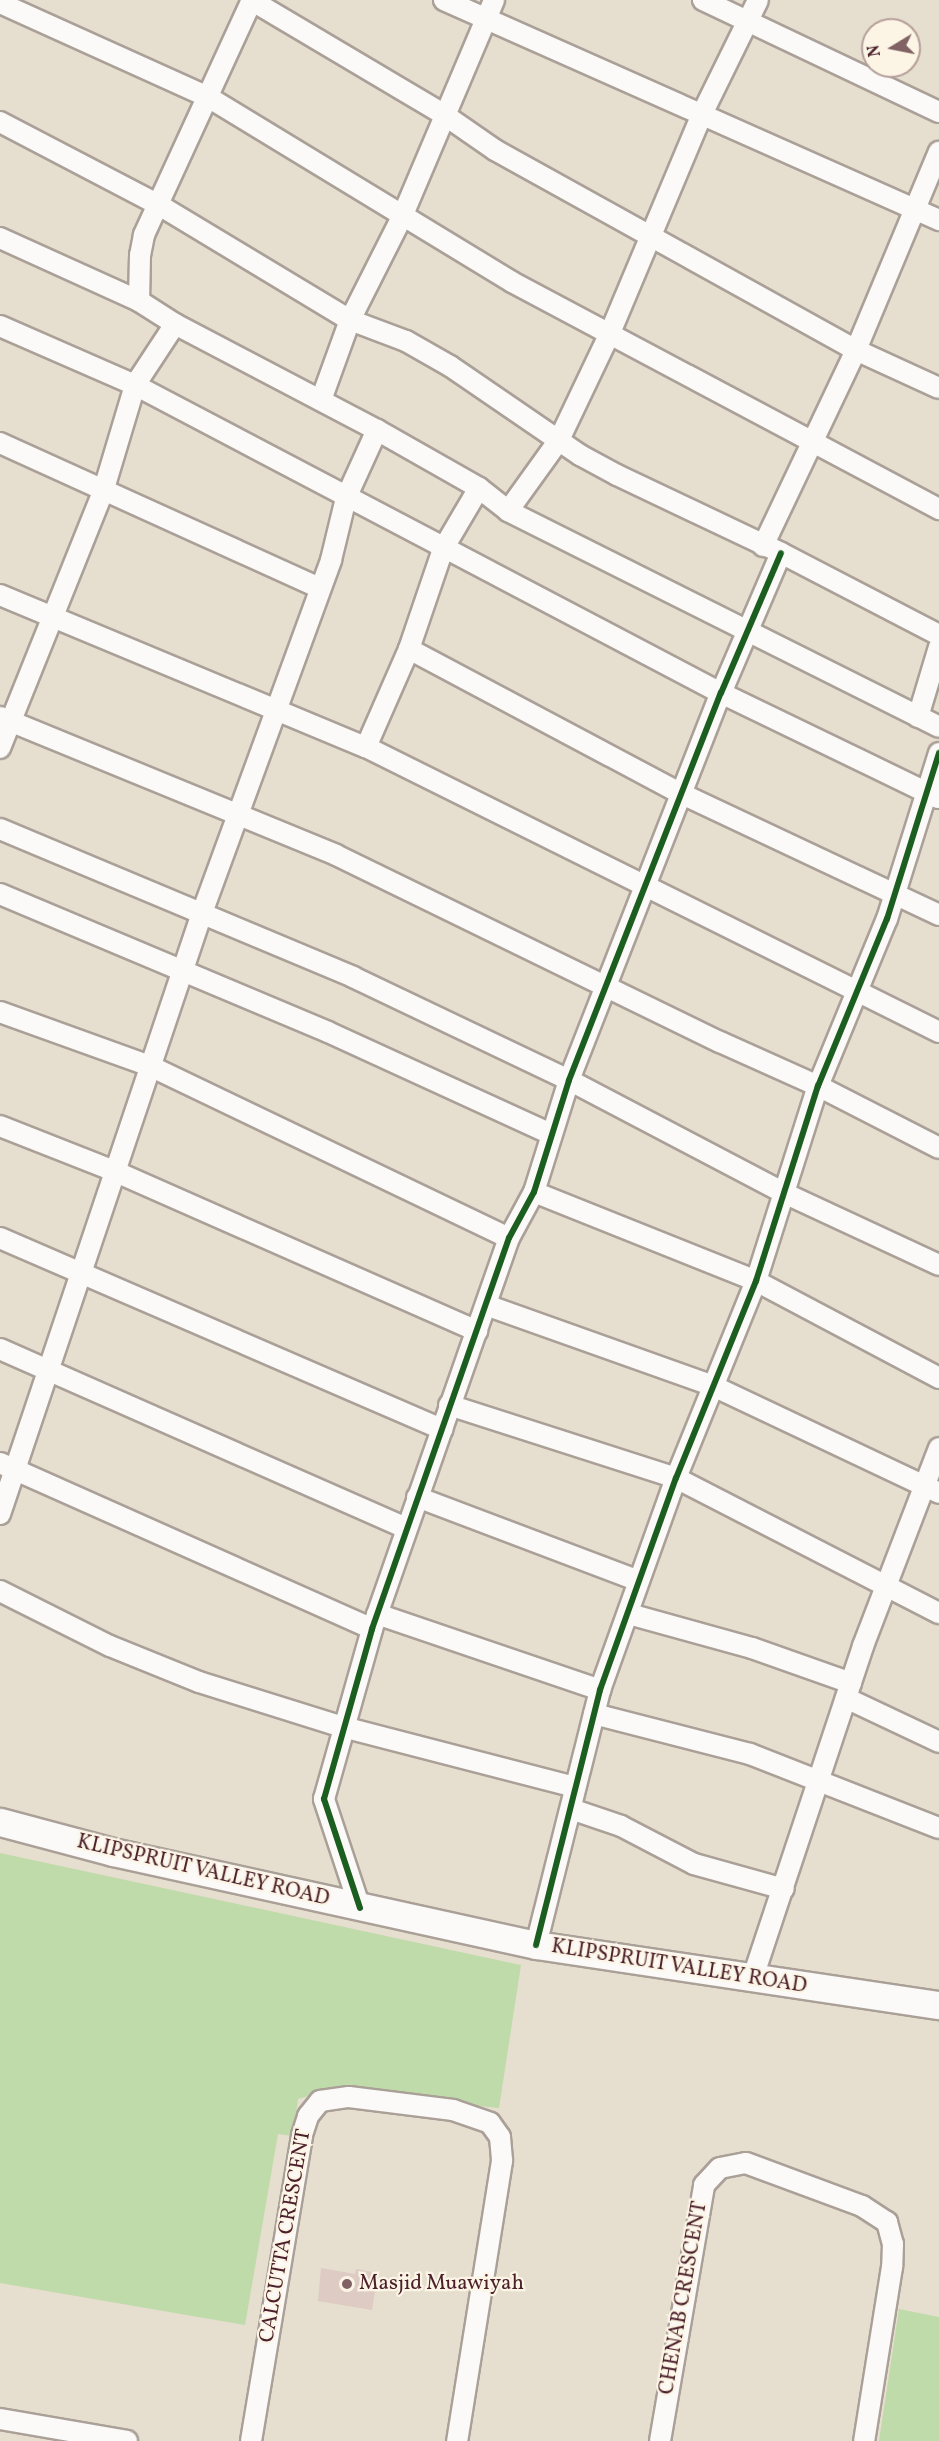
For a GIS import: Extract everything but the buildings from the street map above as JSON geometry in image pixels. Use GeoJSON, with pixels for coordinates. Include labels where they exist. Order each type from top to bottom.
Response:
{"type":"FeatureCollection","features":[{"type":"Feature","properties":{"kind":"main road","name":"KLIPSPRUIT VALLEY ROAD"},"geometry":{"type":"LineString","coordinates":[[0,1822],[113,1852],[536,1945],[752,1980],[939,2005]]}},
{"type":"Feature","properties":{"kind":"street"},"geometry":{"type":"LineString","coordinates":[[139,301],[140,255],[159,205],[252,0],[443,114],[495,150],[856,350],[939,388]]}},
{"type":"Feature","properties":{"kind":"street"},"geometry":{"type":"LineString","coordinates":[[444,0],[490,8],[701,116],[939,220]]}},
{"type":"Feature","properties":{"kind":"street"},"geometry":{"type":"LineString","coordinates":[[703,0],[939,112]]}},
{"type":"Feature","properties":{"kind":"street"},"geometry":{"type":"LineString","coordinates":[[508,511],[558,440],[610,333],[701,116],[758,0]]}},
{"type":"Feature","properties":{"kind":"street"},"geometry":{"type":"LineString","coordinates":[[0,3],[208,97],[512,282],[815,440],[939,509]]}},
{"type":"Feature","properties":{"kind":"street"},"geometry":{"type":"LineString","coordinates":[[321,400],[350,320],[402,217],[443,114],[490,8]]}},
{"type":"Feature","properties":{"kind":"street"},"geometry":{"type":"LineString","coordinates":[[0,122],[159,205],[350,320],[406,341],[450,366],[558,440],[617,475],[772,550],[939,636]]}},
{"type":"Feature","properties":{"kind":"street"},"geometry":{"type":"LineString","coordinates":[[360,1908],[324,1799],[374,1622],[405,1528],[509,1238],[534,1192],[549,1133],[721,693],[749,629],[772,550],[815,440],[856,350],[939,152]]}},
{"type":"Feature","properties":{"kind":"street"},"geometry":{"type":"LineString","coordinates":[[0,238],[139,301],[175,324],[377,430],[479,488],[508,511],[749,629],[939,727]]}},
{"type":"Feature","properties":{"kind":"street"},"geometry":{"type":"LineString","coordinates":[[0,748],[5,719],[53,616],[103,492],[135,385],[175,324]]}},
{"type":"Feature","properties":{"kind":"street"},"geometry":{"type":"LineString","coordinates":[[0,326],[135,385],[443,549],[721,693],[934,796]]}},
{"type":"Feature","properties":{"kind":"street"},"geometry":{"type":"LineString","coordinates":[[0,1514],[7,1465],[48,1368],[202,913],[320,588],[346,498],[377,430]]}},
{"type":"Feature","properties":{"kind":"street"},"geometry":{"type":"LineString","coordinates":[[0,443],[103,492],[320,588]]}},
{"type":"Feature","properties":{"kind":"street"},"geometry":{"type":"LineString","coordinates":[[366,747],[409,649],[443,549],[479,488]]}},
{"type":"Feature","properties":{"kind":"street"},"geometry":{"type":"LineString","coordinates":[[0,595],[366,747],[645,888],[939,1032]]}},
{"type":"Feature","properties":{"kind":"street"},"geometry":{"type":"LineString","coordinates":[[918,717],[939,647]]}},
{"type":"Feature","properties":{"kind":"street"},"geometry":{"type":"LineString","coordinates":[[409,649],[682,794],[939,915]]}},
{"type":"Feature","properties":{"kind":"street"},"geometry":{"type":"LineString","coordinates":[[5,719],[239,813],[374,873],[607,987],[818,1086],[939,1148]]}},
{"type":"Feature","properties":{"kind":"street"},"geometry":{"type":"LineString","coordinates":[[536,1945],[600,1690],[629,1614],[675,1478],[711,1385],[756,1281],[818,1086],[934,796],[939,753]]}},
{"type":"Feature","properties":{"kind":"street"},"geometry":{"type":"LineString","coordinates":[[0,829],[353,977],[569,1080],[784,1193],[939,1265]]}},
{"type":"Feature","properties":{"kind":"street"},"geometry":{"type":"LineString","coordinates":[[0,894],[183,970],[549,1133]]}},
{"type":"Feature","properties":{"kind":"street"},"geometry":{"type":"LineString","coordinates":[[0,1012],[150,1066],[509,1238]]}},
{"type":"Feature","properties":{"kind":"street"},"geometry":{"type":"LineString","coordinates":[[0,1126],[114,1171],[477,1331]]}},
{"type":"Feature","properties":{"kind":"street"},"geometry":{"type":"LineString","coordinates":[[534,1192],[756,1281],[939,1378]]}},
{"type":"Feature","properties":{"kind":"street"},"geometry":{"type":"LineString","coordinates":[[0,1238],[442,1429]]}},
{"type":"Feature","properties":{"kind":"street"},"geometry":{"type":"LineString","coordinates":[[486,1305],[711,1385],[932,1490]]}},
{"type":"Feature","properties":{"kind":"street"},"geometry":{"type":"LineString","coordinates":[[0,1349],[48,1368],[405,1528]]}},
{"type":"Feature","properties":{"kind":"street"},"geometry":{"type":"LineString","coordinates":[[449,1405],[675,1478],[939,1612]]}},
{"type":"Feature","properties":{"kind":"street"},"geometry":{"type":"LineString","coordinates":[[752,1980],[822,1780],[848,1690],[887,1585],[932,1490],[939,1448]]}},
{"type":"Feature","properties":{"kind":"street"},"geometry":{"type":"LineString","coordinates":[[7,1465],[374,1622],[600,1690]]}},
{"type":"Feature","properties":{"kind":"street"},"geometry":{"type":"LineString","coordinates":[[417,1497],[639,1581]]}},
{"type":"Feature","properties":{"kind":"street"},"geometry":{"type":"LineString","coordinates":[[0,1591],[110,1646],[200,1682],[343,1727],[575,1787]]}},
{"type":"Feature","properties":{"kind":"street"},"geometry":{"type":"LineString","coordinates":[[629,1614],[752,1648],[848,1690],[939,1742]]}},
{"type":"Feature","properties":{"kind":"street"},"geometry":{"type":"LineString","coordinates":[[594,1714],[750,1754],[822,1780],[939,1828]]}},
{"type":"Feature","properties":{"kind":"street"},"geometry":{"type":"LineString","coordinates":[[571,1809],[621,1826],[694,1864],[784,1889]]}},
{"type":"Feature","properties":{"kind":"street","name":"CALCUTTA CRESCENT"},"geometry":{"type":"LineString","coordinates":[[250,2441],[302,2135],[308,2116],[320,2101],[349,2097],[453,2110],[490,2123],[500,2137],[502,2161],[457,2441]]}},
{"type":"Feature","properties":{"kind":"street","name":"CHENAB CRESCENT"},"geometry":{"type":"LineString","coordinates":[[660,2441],[698,2207],[710,2177],[720,2168],[746,2163],[862,2206],[887,2222],[893,2244],[892,2267],[864,2441]]}},
{"type":"Feature","properties":{"kind":"street"},"geometry":{"type":"LineString","coordinates":[[0,2419],[127,2441]]}},
{"type":"Feature","properties":{"kind":"green space"},"geometry":{"type":"Polygon","coordinates":[[[0,1853],[521,1965],[499,2108],[329,2090],[298,2099],[293,2136],[278,2134],[245,2325],[0,2283],[0,1853]]]}},
{"type":"Feature","properties":{"kind":"green space"},"geometry":{"type":"Polygon","coordinates":[[[899,2309],[939,2317],[939,2441],[879,2441],[899,2309]]]}},
{"type":"Feature","properties":{"kind":"cycle path"},"geometry":{"type":"LineString","coordinates":[[360,1908],[324,1799],[372,1629],[509,1238],[534,1192],[569,1080],[721,693],[781,553]]}},
{"type":"Feature","properties":{"kind":"cycle path"},"geometry":{"type":"LineString","coordinates":[[536,1945],[600,1690],[676,1478],[756,1281],[818,1086],[887,919],[939,753]]}},
{"type":"Feature","properties":{"kind":"place","name":"Masjid Muawiyah"},"geometry":{"type":"Point","coordinates":[347,2284]}}]}
